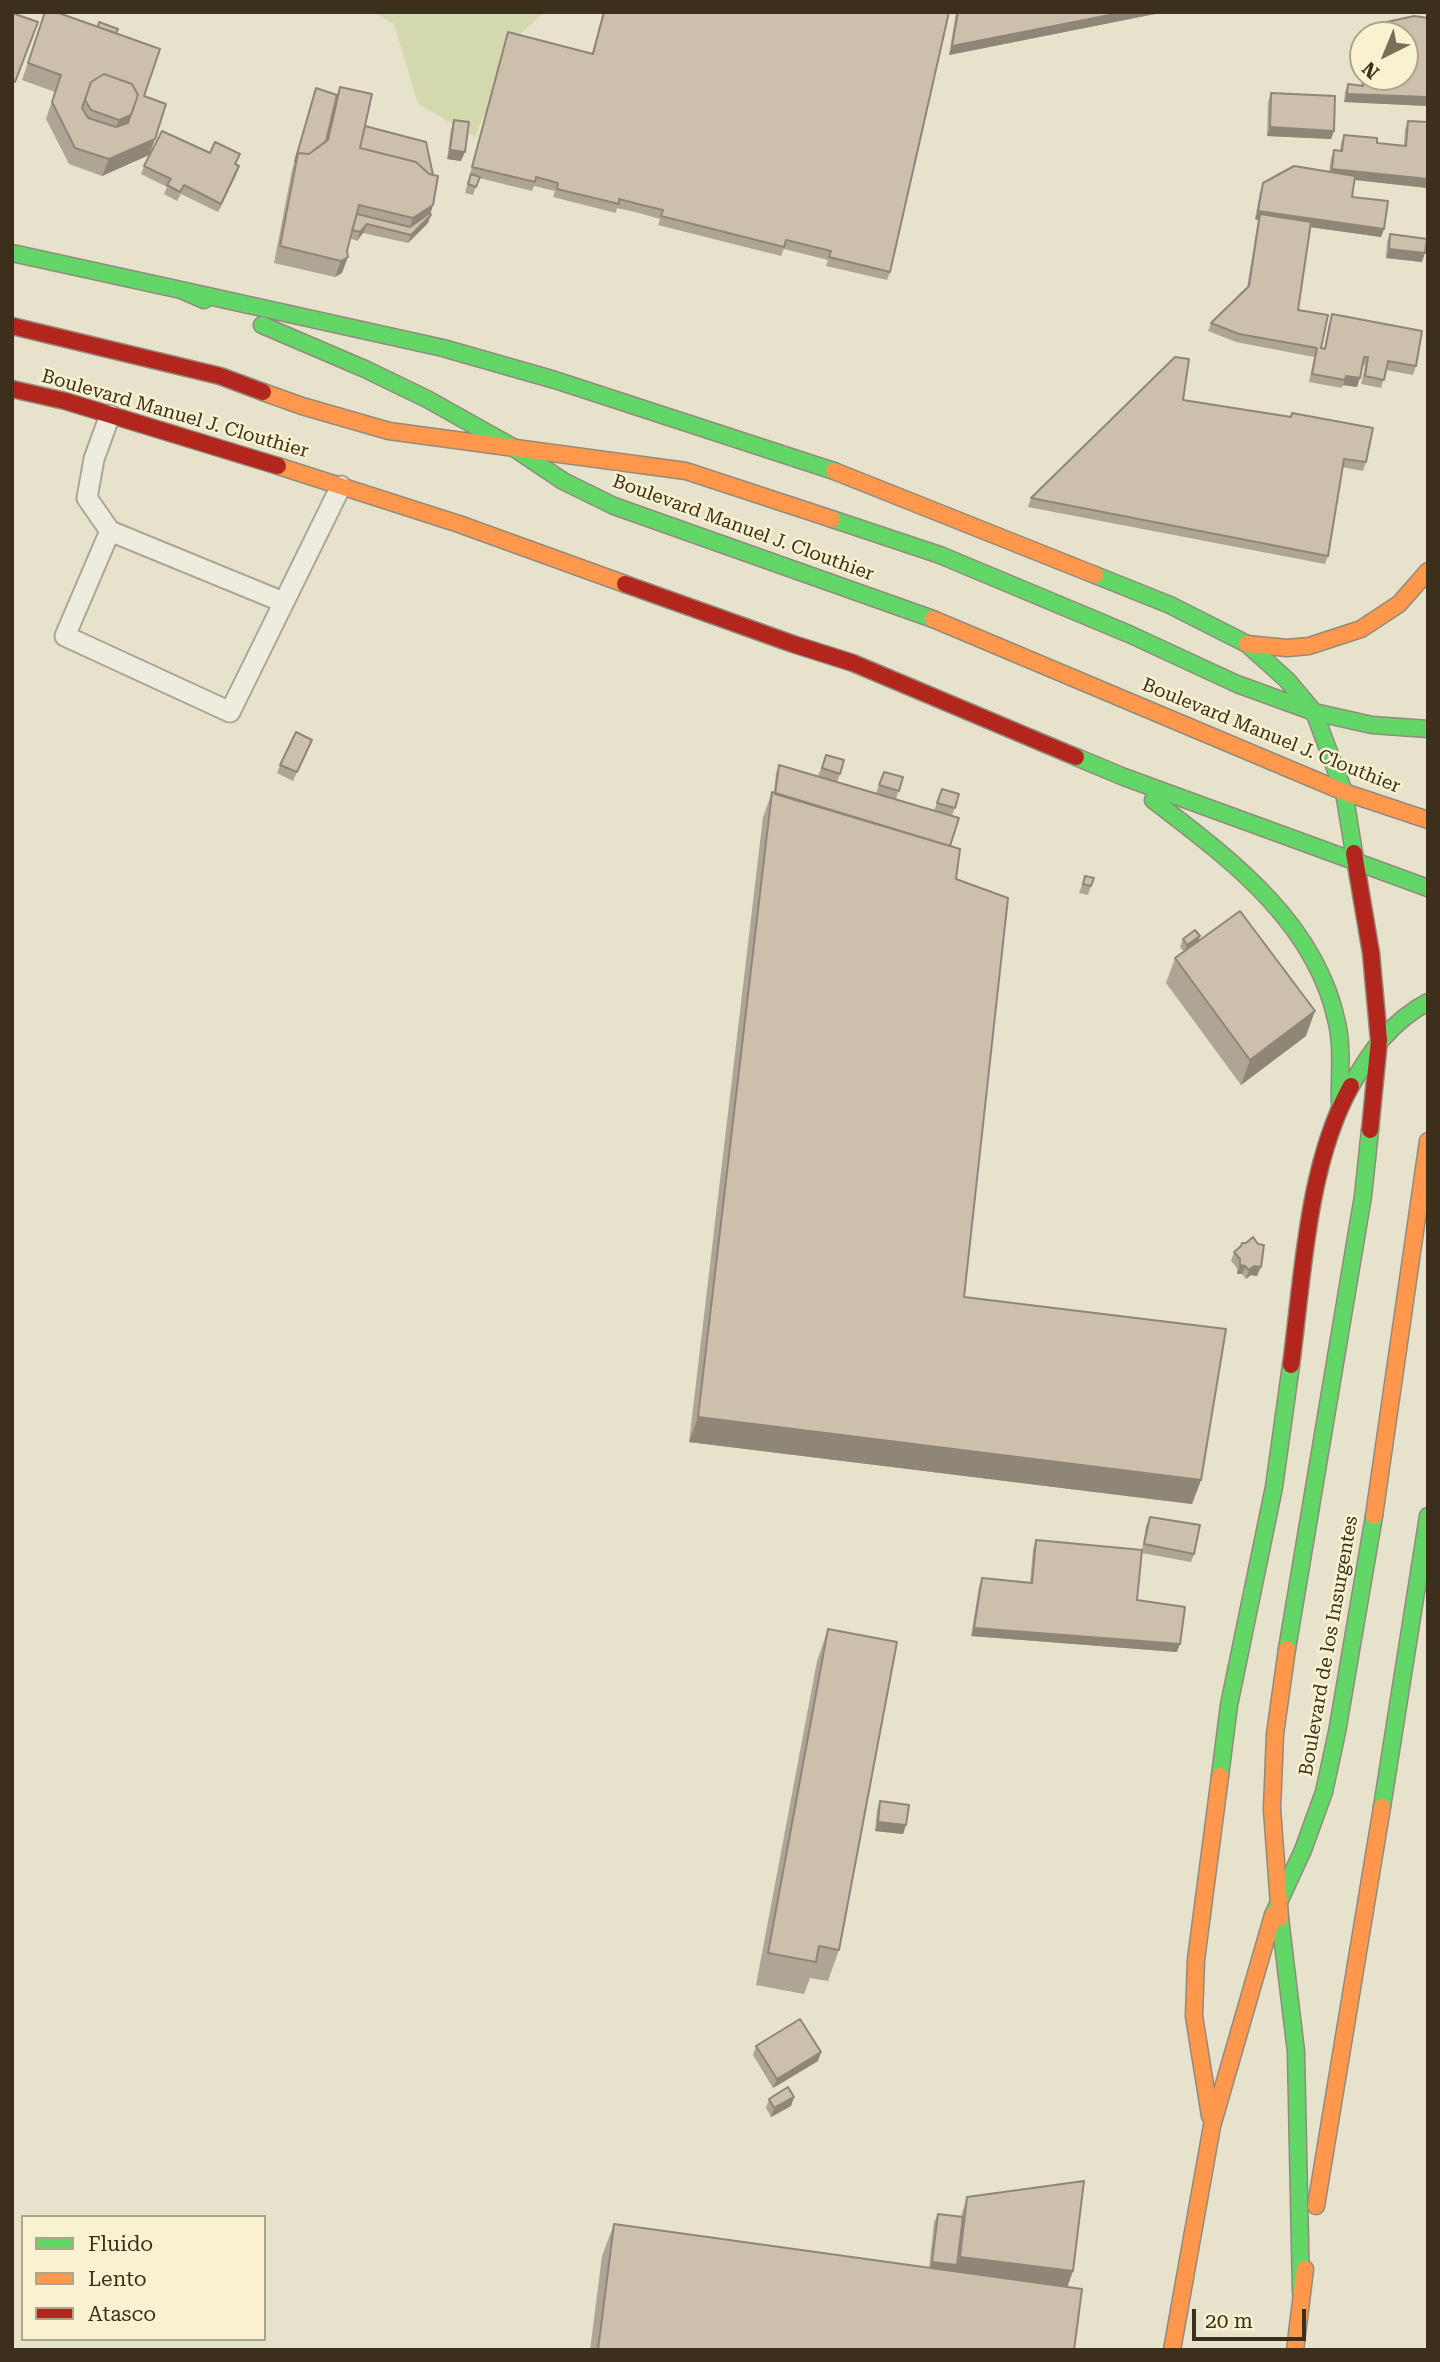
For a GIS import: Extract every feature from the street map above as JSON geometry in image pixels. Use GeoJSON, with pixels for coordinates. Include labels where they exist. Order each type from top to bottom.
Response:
{"type":"FeatureCollection","features":[{"type":"Feature","properties":{"kind":"main road","name":"Boulevard Manuel J. Clouthier"},"geometry":{"type":"LineString","coordinates":[[12,253],[181,290],[365,369],[427,399],[511,446],[564,481],[614,506],[925,616],[1344,792],[1428,820]]}},
{"type":"Feature","properties":{"kind":"main road"},"geometry":{"type":"LineString","coordinates":[[181,290],[443,348],[555,380],[816,464],[1170,605],[1247,644],[1287,680],[1314,712],[1344,792],[1371,953],[1379,1040],[1363,1196],[1297,1584],[1275,1734],[1272,1810],[1278,1900],[1296,2052],[1301,2293]]}},
{"type":"Feature","properties":{"kind":"main road"},"geometry":{"type":"LineString","coordinates":[[12,326],[220,376],[388,431],[686,471],[940,555],[1237,684],[1314,712],[1372,725],[1428,729]]}},
{"type":"Feature","properties":{"kind":"main road","name":"Boulevard Manuel J. Clouthier"},"geometry":{"type":"LineString","coordinates":[[12,390],[65,401],[459,524],[853,663],[1124,777],[1428,888]]}},
{"type":"Feature","properties":{"kind":"main road"},"geometry":{"type":"LineString","coordinates":[[1247,644],[1287,648],[1309,646],[1361,629],[1399,604],[1428,571]]}},
{"type":"Feature","properties":{"kind":"main road"},"geometry":{"type":"LineString","coordinates":[[1124,777],[1241,872],[1277,907],[1304,941],[1324,981],[1337,1024],[1340,1105]]}},
{"type":"Feature","properties":{"kind":"main road"},"geometry":{"type":"LineString","coordinates":[[1212,2126],[1194,2016],[1196,1960],[1229,1705],[1274,1487],[1312,1207],[1327,1141],[1340,1105],[1379,1040],[1428,1002]]}},
{"type":"Feature","properties":{"kind":"main road","name":"Boulevard de los Insurgentes"},"geometry":{"type":"LineString","coordinates":[[1172,2350],[1212,2126],[1278,1900],[1303,1850],[1324,1792],[1337,1732],[1386,1441],[1428,1141]]}},
{"type":"Feature","properties":{"kind":"main road"},"geometry":{"type":"LineString","coordinates":[[1295,2350],[1301,2293],[1353,1992],[1428,1516]]}},
{"type":"Feature","properties":{"kind":"lane"},"geometry":{"type":"LineString","coordinates":[[110,415],[94,459],[87,498],[110,531],[283,602]]}},
{"type":"Feature","properties":{"kind":"lane"},"geometry":{"type":"LineString","coordinates":[[110,531],[65,636],[230,712],[341,486]]}},
{"type":"Feature","properties":{"kind":"green space"},"geometry":{"type":"Polygon","coordinates":[[[373,12],[544,12],[517,37],[475,137],[418,104],[394,24],[373,12]]]}},
{"type":"Feature","properties":{"kind":"building"},"geometry":{"type":"Polygon","coordinates":[[[45,12],[56,12],[160,49],[144,96],[166,104],[155,139],[109,159],[75,148],[52,102],[61,75],[28,63],[45,12]],[[104,74],[91,82],[82,108],[88,118],[116,127],[128,123],[138,95],[132,84],[104,74]]]}},
{"type":"Feature","properties":{"kind":"building"},"geometry":{"type":"Polygon","coordinates":[[[604,12],[949,12],[890,272],[829,257],[831,251],[786,240],[784,247],[661,216],[663,210],[619,199],[619,204],[557,189],[558,183],[536,177],[535,182],[472,167],[508,32],[593,54],[604,12]]]}},
{"type":"Feature","properties":{"kind":"building"},"geometry":{"type":"Polygon","coordinates":[[[958,12],[1125,12],[952,46],[958,12]]]}},
{"type":"Feature","properties":{"kind":"building"},"geometry":{"type":"Polygon","coordinates":[[[12,13],[38,22],[15,82],[12,81],[12,13]]]}},
{"type":"Feature","properties":{"kind":"building"},"geometry":{"type":"Polygon","coordinates":[[[1414,16],[1428,18],[1428,97],[1347,94],[1348,84],[1349,91],[1419,91],[1419,21],[1391,21],[1414,16]]]}},
{"type":"Feature","properties":{"kind":"building"},"geometry":{"type":"Polygon","coordinates":[[[99,22],[118,29],[116,33],[98,27],[99,22]]]}},
{"type":"Feature","properties":{"kind":"building"},"geometry":{"type":"Polygon","coordinates":[[[104,74],[132,84],[138,95],[131,115],[119,120],[91,110],[85,100],[91,82],[104,74]]]}},
{"type":"Feature","properties":{"kind":"building"},"geometry":{"type":"Polygon","coordinates":[[[340,87],[372,94],[360,148],[416,162],[429,174],[438,176],[433,205],[413,218],[359,205],[347,251],[348,257],[341,261],[280,246],[298,153],[309,154],[328,140],[340,87]]]}},
{"type":"Feature","properties":{"kind":"building"},"geometry":{"type":"Polygon","coordinates":[[[316,88],[337,95],[326,141],[309,154],[298,153],[295,161],[316,88]]]}},
{"type":"Feature","properties":{"kind":"building"},"geometry":{"type":"Polygon","coordinates":[[[1271,93],[1335,96],[1334,131],[1270,127],[1271,93]]]}},
{"type":"Feature","properties":{"kind":"building"},"geometry":{"type":"Polygon","coordinates":[[[454,120],[469,122],[465,152],[450,150],[454,120]]]}},
{"type":"Feature","properties":{"kind":"building"},"geometry":{"type":"Polygon","coordinates":[[[1408,121],[1428,122],[1428,179],[1332,169],[1334,150],[1342,151],[1344,135],[1377,138],[1377,143],[1406,146],[1408,121]]]}},
{"type":"Feature","properties":{"kind":"building"},"geometry":{"type":"Polygon","coordinates":[[[365,126],[426,142],[433,175],[416,162],[360,148],[365,126]]]}},
{"type":"Feature","properties":{"kind":"building"},"geometry":{"type":"Polygon","coordinates":[[[162,131],[210,153],[215,142],[240,154],[235,164],[239,166],[221,204],[184,185],[180,192],[167,185],[171,179],[144,166],[162,131]]]}},
{"type":"Feature","properties":{"kind":"building"},"geometry":{"type":"Polygon","coordinates":[[[1294,166],[1355,176],[1352,197],[1388,201],[1384,229],[1258,211],[1263,183],[1294,166]]]}},
{"type":"Feature","properties":{"kind":"building"},"geometry":{"type":"Polygon","coordinates":[[[471,174],[480,177],[476,187],[468,184],[471,174]]]}},
{"type":"Feature","properties":{"kind":"building"},"geometry":{"type":"Polygon","coordinates":[[[430,213],[411,235],[367,224],[360,232],[352,230],[357,214],[410,227],[430,213]]]}},
{"type":"Feature","properties":{"kind":"building"},"geometry":{"type":"Polygon","coordinates":[[[1260,214],[1311,222],[1298,310],[1328,315],[1321,348],[1325,349],[1332,314],[1422,331],[1416,366],[1388,361],[1384,380],[1365,376],[1368,357],[1364,357],[1360,378],[1346,376],[1345,380],[1312,374],[1317,348],[1239,334],[1211,323],[1249,286],[1260,214]]]}},
{"type":"Feature","properties":{"kind":"building"},"geometry":{"type":"Polygon","coordinates":[[[1390,234],[1427,239],[1425,253],[1389,249],[1390,234]]]}},
{"type":"Feature","properties":{"kind":"building"},"geometry":{"type":"Polygon","coordinates":[[[1175,357],[1189,359],[1183,400],[1291,417],[1292,413],[1373,428],[1366,462],[1344,459],[1328,556],[1031,498],[1175,357]]]}},
{"type":"Feature","properties":{"kind":"building"},"geometry":{"type":"Polygon","coordinates":[[[296,732],[312,740],[297,772],[280,765],[296,732]]]}},
{"type":"Feature","properties":{"kind":"building"},"geometry":{"type":"Polygon","coordinates":[[[826,755],[844,760],[840,774],[822,768],[826,755]]]}},
{"type":"Feature","properties":{"kind":"building"},"geometry":{"type":"Polygon","coordinates":[[[779,765],[959,818],[950,846],[775,794],[779,765]]]}},
{"type":"Feature","properties":{"kind":"building"},"geometry":{"type":"Polygon","coordinates":[[[884,772],[903,777],[899,791],[879,785],[884,772]]]}},
{"type":"Feature","properties":{"kind":"building"},"geometry":{"type":"Polygon","coordinates":[[[942,789],[959,794],[955,808],[937,803],[942,789]]]}},
{"type":"Feature","properties":{"kind":"building"},"geometry":{"type":"Polygon","coordinates":[[[772,792],[960,849],[956,879],[1008,898],[964,1297],[1226,1329],[1201,1480],[698,1417],[772,792]]]}},
{"type":"Feature","properties":{"kind":"building"},"geometry":{"type":"Polygon","coordinates":[[[1085,876],[1094,878],[1091,886],[1083,884],[1085,876]]]}},
{"type":"Feature","properties":{"kind":"building"},"geometry":{"type":"Polygon","coordinates":[[[1240,911],[1315,1011],[1250,1060],[1175,958],[1240,911]]]}},
{"type":"Feature","properties":{"kind":"building"},"geometry":{"type":"Polygon","coordinates":[[[1195,930],[1200,936],[1187,945],[1183,939],[1195,930]]]}},
{"type":"Feature","properties":{"kind":"building"},"geometry":{"type":"Polygon","coordinates":[[[1253,1237],[1258,1244],[1264,1245],[1261,1267],[1254,1266],[1249,1270],[1240,1265],[1240,1259],[1234,1252],[1242,1243],[1253,1237]]]}},
{"type":"Feature","properties":{"kind":"building"},"geometry":{"type":"Polygon","coordinates":[[[1150,1517],[1200,1525],[1194,1554],[1144,1544],[1150,1517]]]}},
{"type":"Feature","properties":{"kind":"building"},"geometry":{"type":"Polygon","coordinates":[[[1036,1540],[1142,1550],[1137,1600],[1185,1607],[1180,1644],[974,1628],[982,1578],[1032,1583],[1036,1540]]]}},
{"type":"Feature","properties":{"kind":"building"},"geometry":{"type":"Polygon","coordinates":[[[828,1629],[897,1642],[839,1950],[819,1946],[816,1962],[768,1953],[828,1629]]]}},
{"type":"Feature","properties":{"kind":"building"},"geometry":{"type":"Polygon","coordinates":[[[880,1801],[909,1805],[906,1825],[878,1822],[880,1801]]]}},
{"type":"Feature","properties":{"kind":"building"},"geometry":{"type":"Polygon","coordinates":[[[800,2019],[821,2052],[777,2079],[756,2046],[800,2019]]]}},
{"type":"Feature","properties":{"kind":"building"},"geometry":{"type":"Polygon","coordinates":[[[788,2087],[794,2097],[774,2108],[769,2099],[788,2087]]]}},
{"type":"Feature","properties":{"kind":"building"},"geometry":{"type":"Polygon","coordinates":[[[1084,2181],[1073,2271],[960,2257],[967,2197],[1084,2181]]]}},
{"type":"Feature","properties":{"kind":"building"},"geometry":{"type":"Polygon","coordinates":[[[938,2214],[963,2217],[957,2265],[932,2262],[938,2214]]]}},
{"type":"Feature","properties":{"kind":"building"},"geometry":{"type":"Polygon","coordinates":[[[614,2224],[1082,2289],[1074,2350],[598,2350],[614,2224]]]}},
{"type":"Feature","properties":{"kind":"traffic: fast"},"geometry":{"type":"LineString","coordinates":[[12,253],[181,290],[204,300]]}},
{"type":"Feature","properties":{"kind":"traffic: fast"},"geometry":{"type":"LineString","coordinates":[[181,290],[443,348],[555,380],[834,471]]}},
{"type":"Feature","properties":{"kind":"traffic: fast"},"geometry":{"type":"LineString","coordinates":[[262,325],[427,399],[511,446],[563,481],[614,506],[933,619]]}},
{"type":"Feature","properties":{"kind":"traffic: fast"},"geometry":{"type":"LineString","coordinates":[[832,519],[940,555],[1129,634],[1237,684],[1314,712],[1372,725],[1428,729]]}},
{"type":"Feature","properties":{"kind":"traffic: fast"},"geometry":{"type":"LineString","coordinates":[[1095,575],[1170,605],[1247,644],[1287,680],[1314,712],[1344,792],[1354,853]]}},
{"type":"Feature","properties":{"kind":"traffic: fast"},"geometry":{"type":"LineString","coordinates":[[1076,757],[1428,888]]}},
{"type":"Feature","properties":{"kind":"traffic: fast"},"geometry":{"type":"LineString","coordinates":[[1153,800],[1240,870],[1290,924],[1310,954],[1326,987],[1337,1023],[1340,1104]]}},
{"type":"Feature","properties":{"kind":"traffic: fast"},"geometry":{"type":"LineString","coordinates":[[1351,1086],[1383,1038],[1403,1018],[1428,1002]]}},
{"type":"Feature","properties":{"kind":"traffic: fast"},"geometry":{"type":"LineString","coordinates":[[1287,1649],[1363,1196],[1370,1130]]}},
{"type":"Feature","properties":{"kind":"traffic: fast"},"geometry":{"type":"LineString","coordinates":[[1220,1776],[1229,1705],[1274,1487],[1291,1365]]}},
{"type":"Feature","properties":{"kind":"traffic: fast"},"geometry":{"type":"LineString","coordinates":[[1273,1915],[1303,1850],[1324,1792],[1374,1516]]}},
{"type":"Feature","properties":{"kind":"traffic: fast"},"geometry":{"type":"LineString","coordinates":[[1382,1807],[1428,1516]]}},
{"type":"Feature","properties":{"kind":"traffic: fast"},"geometry":{"type":"LineString","coordinates":[[1280,1918],[1296,2052],[1301,2293]]}},
{"type":"Feature","properties":{"kind":"traffic: slow"},"geometry":{"type":"LineString","coordinates":[[263,392],[389,431],[686,471],[832,519]]}},
{"type":"Feature","properties":{"kind":"traffic: slow"},"geometry":{"type":"LineString","coordinates":[[278,466],[459,524],[625,584]]}},
{"type":"Feature","properties":{"kind":"traffic: slow"},"geometry":{"type":"LineString","coordinates":[[834,471],[1095,575]]}},
{"type":"Feature","properties":{"kind":"traffic: slow"},"geometry":{"type":"LineString","coordinates":[[1247,644],[1287,648],[1309,646],[1361,629],[1399,604],[1428,571]]}},
{"type":"Feature","properties":{"kind":"traffic: slow"},"geometry":{"type":"LineString","coordinates":[[933,619],[1344,792],[1428,820]]}},
{"type":"Feature","properties":{"kind":"traffic: slow"},"geometry":{"type":"LineString","coordinates":[[1374,1516],[1428,1141]]}},
{"type":"Feature","properties":{"kind":"traffic: slow"},"geometry":{"type":"LineString","coordinates":[[1280,1918],[1272,1809],[1275,1734],[1287,1649]]}},
{"type":"Feature","properties":{"kind":"traffic: slow"},"geometry":{"type":"LineString","coordinates":[[1210,2116],[1194,2016],[1196,1960],[1220,1776]]}},
{"type":"Feature","properties":{"kind":"traffic: slow"},"geometry":{"type":"LineString","coordinates":[[1316,2206],[1382,1807]]}},
{"type":"Feature","properties":{"kind":"traffic: slow"},"geometry":{"type":"LineString","coordinates":[[1172,2350],[1212,2126],[1273,1915]]}},
{"type":"Feature","properties":{"kind":"traffic: slow"},"geometry":{"type":"LineString","coordinates":[[1295,2350],[1305,2269]]}},
{"type":"Feature","properties":{"kind":"traffic: jam"},"geometry":{"type":"LineString","coordinates":[[12,326],[220,376],[263,392]]}},
{"type":"Feature","properties":{"kind":"traffic: jam"},"geometry":{"type":"LineString","coordinates":[[12,389],[65,401],[278,466]]}},
{"type":"Feature","properties":{"kind":"traffic: jam"},"geometry":{"type":"LineString","coordinates":[[625,584],[853,663],[1076,757]]}},
{"type":"Feature","properties":{"kind":"traffic: jam"},"geometry":{"type":"LineString","coordinates":[[1354,853],[1371,953],[1379,1040],[1370,1130]]}},
{"type":"Feature","properties":{"kind":"traffic: jam"},"geometry":{"type":"LineString","coordinates":[[1291,1365],[1316,1186],[1336,1117],[1351,1086]]}}]}
